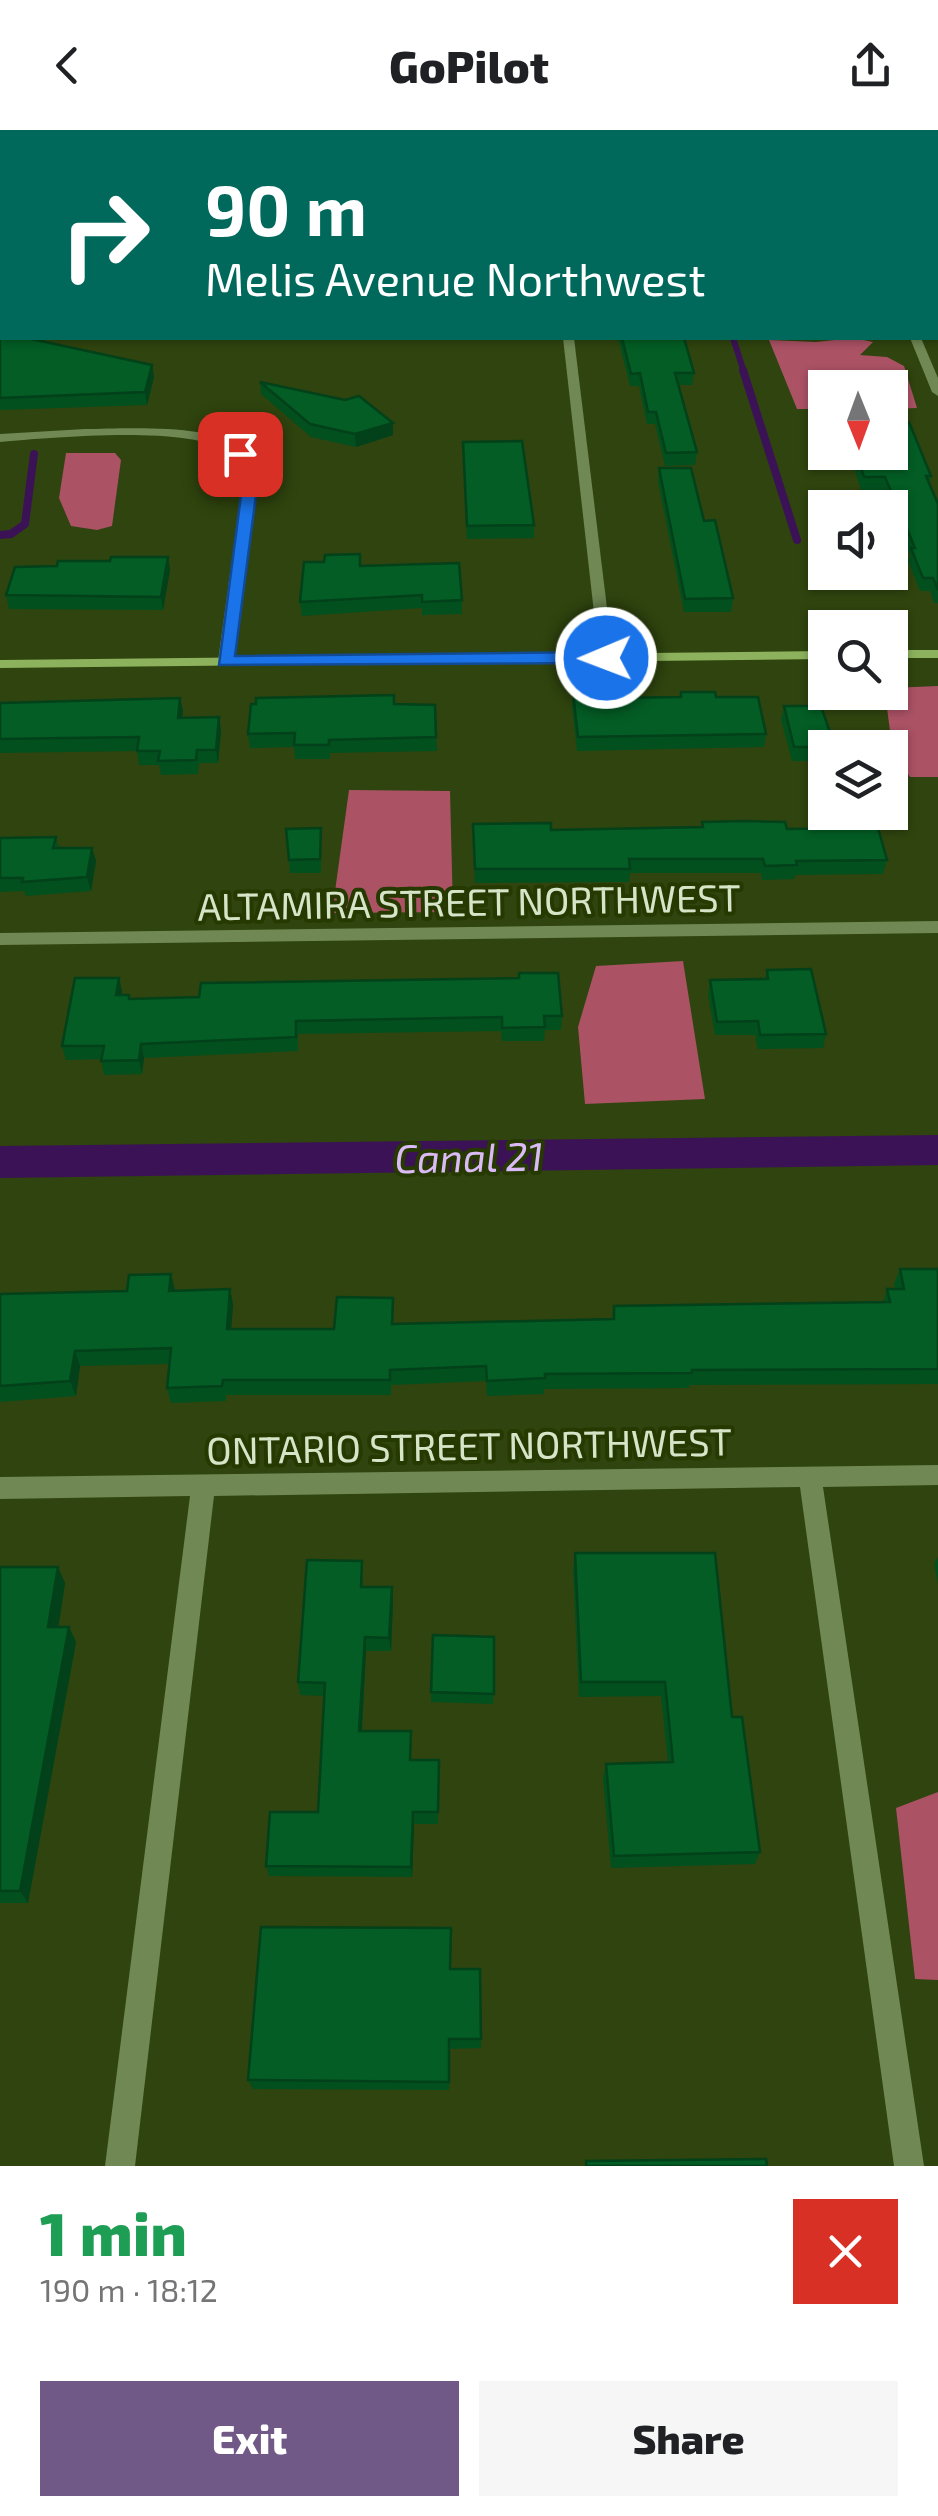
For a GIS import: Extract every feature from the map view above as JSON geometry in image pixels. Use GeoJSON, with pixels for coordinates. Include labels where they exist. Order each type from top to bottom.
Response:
{"type":"FeatureCollection","features":[{"type":"Feature","properties":{"kind":"street"},"geometry":{"type":"LineString","coordinates":[[568,340],[606,658]]}},
{"type":"Feature","properties":{"kind":"street"},"geometry":{"type":"LineString","coordinates":[[916,340],[938,392]]}},
{"type":"Feature","properties":{"kind":"street"},"geometry":{"type":"LineString","coordinates":[[0,438],[177,435],[215,440],[246,459],[250,480],[226,661]]}},
{"type":"Feature","properties":{"kind":"street"},"geometry":{"type":"LineString","coordinates":[[908,654],[938,654]]}},
{"type":"Feature","properties":{"kind":"street"},"geometry":{"type":"LineString","coordinates":[[0,664],[808,655]]}},
{"type":"Feature","properties":{"kind":"street","name":"ALTAMIRA STREET NORTHWEST"},"geometry":{"type":"LineString","coordinates":[[0,940],[938,927]]}},
{"type":"Feature","properties":{"kind":"street","name":"ONTARIO STREET NORTHWEST"},"geometry":{"type":"LineString","coordinates":[[0,1488],[938,1474]]}},
{"type":"Feature","properties":{"kind":"street"},"geometry":{"type":"LineString","coordinates":[[810,1478],[909,2166]]}},
{"type":"Feature","properties":{"kind":"street"},"geometry":{"type":"LineString","coordinates":[[120,2166],[203,1485]]}},
{"type":"Feature","properties":{"kind":"shaded area"},"geometry":{"type":"Polygon","coordinates":[[[769,340],[873,342],[860,355],[887,357],[905,370],[808,370],[808,409],[797,409],[769,340]]]}},
{"type":"Feature","properties":{"kind":"shaded area"},"geometry":{"type":"Polygon","coordinates":[[[908,379],[917,408],[908,408],[908,379]]]}},
{"type":"Feature","properties":{"kind":"shaded area"},"geometry":{"type":"Polygon","coordinates":[[[66,453],[115,453],[121,460],[112,526],[97,530],[71,526],[59,498],[66,453]]]}},
{"type":"Feature","properties":{"kind":"shaded area"},"geometry":{"type":"Polygon","coordinates":[[[938,686],[938,777],[910,777],[908,730],[890,730],[887,710],[908,710],[908,687],[938,686]]]}},
{"type":"Feature","properties":{"kind":"shaded area"},"geometry":{"type":"Polygon","coordinates":[[[349,790],[450,791],[453,912],[332,913],[349,790]]]}},
{"type":"Feature","properties":{"kind":"shaded area"},"geometry":{"type":"Polygon","coordinates":[[[683,961],[705,1099],[585,1104],[578,1027],[596,966],[683,961]]]}},
{"type":"Feature","properties":{"kind":"shaded area"},"geometry":{"type":"Polygon","coordinates":[[[938,1792],[938,1980],[915,1979],[896,1808],[938,1792]]]}},
{"type":"Feature","properties":{"kind":"building"},"geometry":{"type":"Polygon","coordinates":[[[0,340],[36,340],[152,365],[145,392],[0,398],[0,340]]]}},
{"type":"Feature","properties":{"kind":"building"},"geometry":{"type":"Polygon","coordinates":[[[622,340],[685,340],[694,373],[675,373],[697,452],[666,453],[656,412],[648,412],[640,373],[631,374],[622,340]]]}},
{"type":"Feature","properties":{"kind":"building"},"geometry":{"type":"Polygon","coordinates":[[[260,382],[345,400],[359,396],[393,423],[355,434],[310,424],[260,382]]]}},
{"type":"Feature","properties":{"kind":"building"},"geometry":{"type":"Polygon","coordinates":[[[909,422],[938,504],[938,590],[933,578],[923,578],[911,548],[915,548],[908,531],[908,490],[890,490],[885,477],[864,477],[862,470],[908,470],[909,422]]]}},
{"type":"Feature","properties":{"kind":"building"},"geometry":{"type":"Polygon","coordinates":[[[522,441],[534,525],[467,526],[463,442],[522,441]]]}},
{"type":"Feature","properties":{"kind":"building"},"geometry":{"type":"Polygon","coordinates":[[[659,468],[691,468],[704,521],[715,520],[733,598],[685,599],[659,468]]]}},
{"type":"Feature","properties":{"kind":"building"},"geometry":{"type":"Polygon","coordinates":[[[360,554],[360,566],[459,563],[462,600],[422,602],[422,595],[300,602],[304,562],[324,562],[325,555],[360,554]]]}},
{"type":"Feature","properties":{"kind":"building"},"geometry":{"type":"Polygon","coordinates":[[[111,557],[168,557],[161,597],[6,595],[15,567],[57,566],[58,561],[110,561],[111,557]]]}},
{"type":"Feature","properties":{"kind":"building"},"geometry":{"type":"Polygon","coordinates":[[[681,692],[758,697],[766,734],[578,737],[573,693],[608,693],[608,698],[681,697],[681,692]]]}},
{"type":"Feature","properties":{"kind":"building"},"geometry":{"type":"Polygon","coordinates":[[[394,695],[394,704],[435,705],[436,737],[329,740],[329,745],[294,745],[295,733],[248,734],[251,704],[256,704],[256,698],[394,695]]]}},
{"type":"Feature","properties":{"kind":"building"},"geometry":{"type":"Polygon","coordinates":[[[180,698],[178,718],[219,717],[216,750],[197,750],[196,760],[158,761],[160,751],[137,751],[139,737],[0,739],[0,703],[180,698]]]}},
{"type":"Feature","properties":{"kind":"building"},"geometry":{"type":"Polygon","coordinates":[[[784,706],[822,710],[829,730],[808,730],[808,747],[794,747],[784,706]]]}},
{"type":"Feature","properties":{"kind":"building"},"geometry":{"type":"Polygon","coordinates":[[[702,822],[785,822],[787,829],[879,830],[887,860],[796,861],[797,865],[765,866],[763,859],[629,859],[630,869],[475,869],[473,824],[551,823],[551,830],[703,827],[702,822]]]}},
{"type":"Feature","properties":{"kind":"building"},"geometry":{"type":"Polygon","coordinates":[[[321,828],[320,859],[289,860],[286,829],[321,828]]]}},
{"type":"Feature","properties":{"kind":"building"},"geometry":{"type":"Polygon","coordinates":[[[56,837],[53,848],[92,848],[87,877],[22,882],[23,878],[0,878],[0,838],[56,837]]]}},
{"type":"Feature","properties":{"kind":"building"},"geometry":{"type":"Polygon","coordinates":[[[811,969],[826,1034],[760,1035],[758,1021],[717,1022],[710,980],[768,979],[767,970],[811,969]]]}},
{"type":"Feature","properties":{"kind":"building"},"geometry":{"type":"Polygon","coordinates":[[[519,973],[558,973],[562,1016],[544,1016],[545,1027],[502,1028],[502,1017],[296,1021],[296,1037],[141,1044],[139,1060],[101,1061],[104,1046],[62,1046],[75,978],[119,978],[116,995],[129,995],[129,999],[199,997],[201,983],[519,978],[519,973]]]}},
{"type":"Feature","properties":{"kind":"building"},"geometry":{"type":"Polygon","coordinates":[[[900,1269],[938,1269],[938,1369],[692,1370],[545,1374],[545,1378],[487,1381],[486,1366],[390,1370],[390,1380],[223,1380],[222,1386],[167,1388],[171,1348],[75,1351],[70,1381],[0,1386],[0,1294],[127,1291],[129,1275],[171,1274],[169,1291],[230,1289],[227,1329],[334,1329],[337,1297],[393,1298],[392,1324],[614,1319],[614,1306],[890,1302],[887,1289],[904,1289],[900,1269]]]}},
{"type":"Feature","properties":{"kind":"building"},"geometry":{"type":"Polygon","coordinates":[[[575,1553],[715,1553],[732,1717],[742,1717],[760,1852],[614,1856],[606,1764],[673,1762],[665,1682],[581,1682],[575,1553]]]}},
{"type":"Feature","properties":{"kind":"building"},"geometry":{"type":"Polygon","coordinates":[[[307,1560],[362,1561],[361,1587],[392,1587],[389,1638],[365,1637],[359,1731],[411,1731],[410,1760],[439,1760],[438,1812],[413,1812],[411,1867],[266,1866],[270,1812],[318,1812],[325,1683],[298,1682],[307,1560]]]}},
{"type":"Feature","properties":{"kind":"building"},"geometry":{"type":"Polygon","coordinates":[[[0,1567],[58,1567],[48,1627],[69,1627],[20,1891],[0,1891],[0,1567]]]}},
{"type":"Feature","properties":{"kind":"building"},"geometry":{"type":"Polygon","coordinates":[[[433,1635],[494,1637],[494,1694],[431,1692],[433,1635]]]}},
{"type":"Feature","properties":{"kind":"building"},"geometry":{"type":"Polygon","coordinates":[[[261,1927],[451,1928],[450,1969],[480,1969],[481,2039],[449,2039],[449,2082],[248,2080],[261,1927]]]}},
{"type":"Feature","properties":{"kind":"building"},"geometry":{"type":"Polygon","coordinates":[[[766,2159],[767,2166],[586,2166],[586,2161],[766,2159]]]}},
{"type":"Feature","properties":{"kind":"waterway"},"geometry":{"type":"LineString","coordinates":[[734,340],[744,372]]}},
{"type":"Feature","properties":{"kind":"waterway"},"geometry":{"type":"LineString","coordinates":[[743,370],[797,540]]}},
{"type":"Feature","properties":{"kind":"waterway"},"geometry":{"type":"LineString","coordinates":[[0,535],[11,534],[25,524],[34,454]]}},
{"type":"Feature","properties":{"kind":"waterway","name":"Canal 21"},"geometry":{"type":"LineString","coordinates":[[0,1162],[938,1150]]}},
{"type":"Feature","properties":{"kind":"route"},"geometry":{"type":"LineString","coordinates":[[240,454],[246,459],[250,480],[226,661],[606,658]]}}]}
